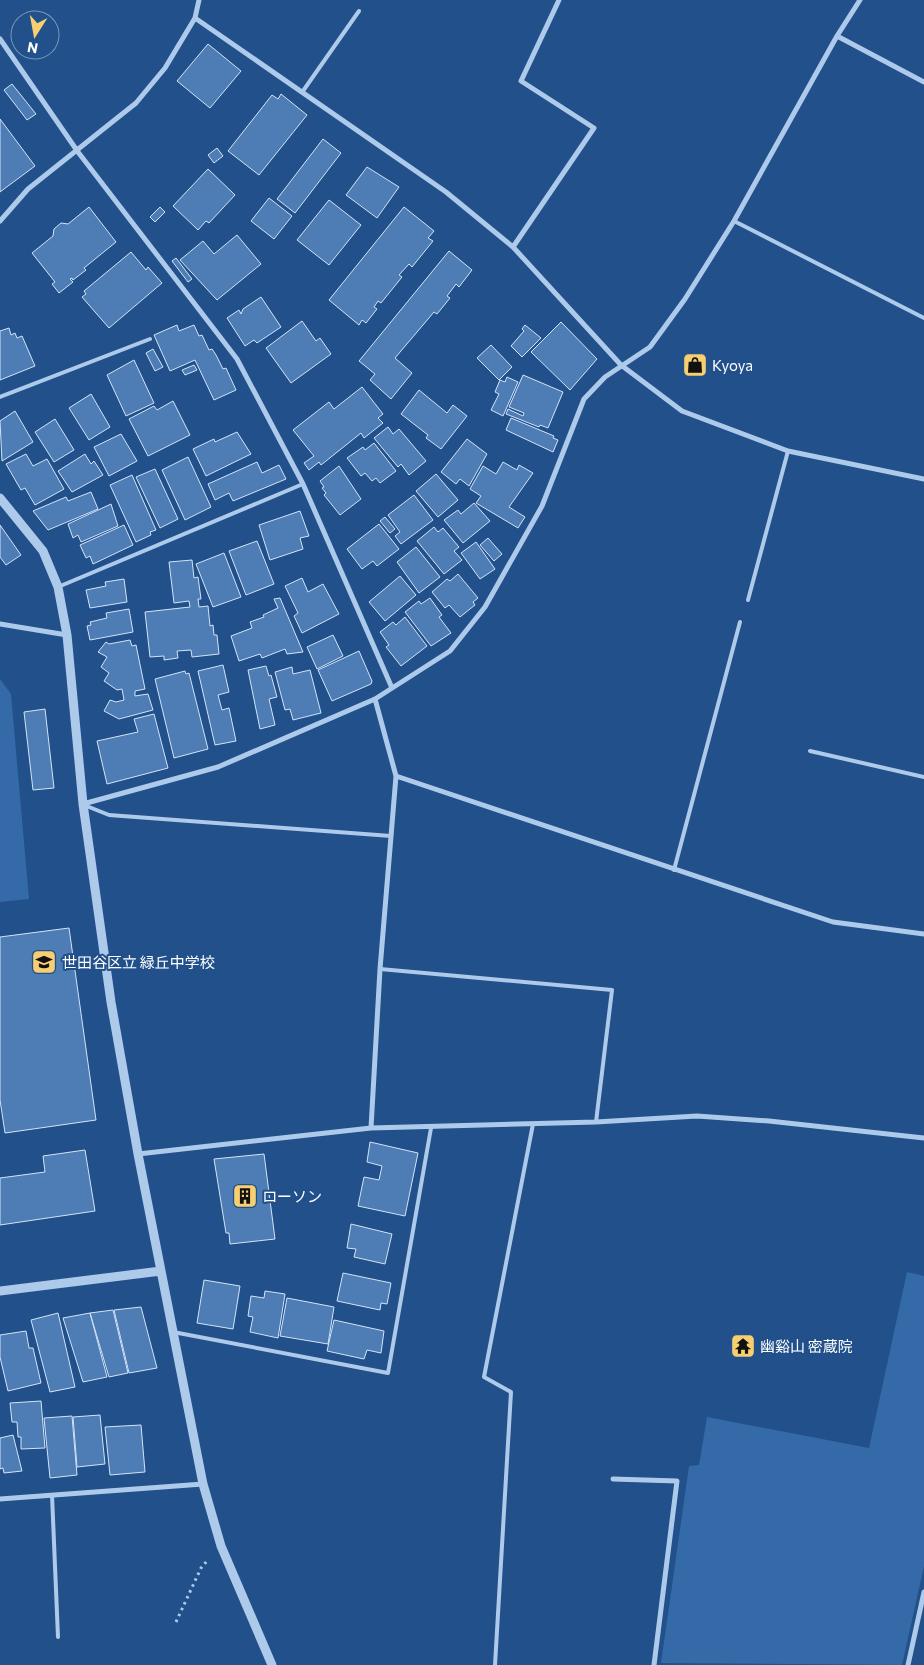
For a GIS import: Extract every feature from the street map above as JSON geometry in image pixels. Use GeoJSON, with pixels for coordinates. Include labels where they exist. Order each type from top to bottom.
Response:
{"type":"FeatureCollection","features":[{"type":"Feature","properties":{"kind":"street"},"geometry":{"type":"LineString","coordinates":[[0,221],[28,189],[78,152],[136,103],[165,68],[195,18],[199,0]]}},
{"type":"Feature","properties":{"kind":"street"},"geometry":{"type":"LineString","coordinates":[[513,247],[594,128],[521,81],[559,0]]}},
{"type":"Feature","properties":{"kind":"street"},"geometry":{"type":"LineString","coordinates":[[83,804],[218,767],[376,699],[450,651],[485,607],[542,506],[584,399],[621,365],[650,347],[684,299],[734,221],[837,36],[860,0]]}},
{"type":"Feature","properties":{"kind":"street"},"geometry":{"type":"LineString","coordinates":[[195,18],[303,91],[446,192],[513,247],[621,365],[682,411],[788,451],[924,479]]}},
{"type":"Feature","properties":{"kind":"street"},"geometry":{"type":"LineString","coordinates":[[837,36],[924,82]]}},
{"type":"Feature","properties":{"kind":"street"},"geometry":{"type":"LineString","coordinates":[[0,39],[78,152],[237,359],[303,484],[392,688]]}},
{"type":"Feature","properties":{"kind":"street"},"geometry":{"type":"LineString","coordinates":[[0,498],[42,551],[58,588],[67,635],[83,804],[111,1002],[138,1154],[203,1484],[221,1546],[272,1665]]}},
{"type":"Feature","properties":{"kind":"street"},"geometry":{"type":"LineString","coordinates":[[0,624],[67,635]]}},
{"type":"Feature","properties":{"kind":"street"},"geometry":{"type":"LineString","coordinates":[[370,1128],[380,969],[396,776],[376,699]]}},
{"type":"Feature","properties":{"kind":"street"},"geometry":{"type":"LineString","coordinates":[[396,776],[833,922],[924,934]]}},
{"type":"Feature","properties":{"kind":"street"},"geometry":{"type":"LineString","coordinates":[[138,1154],[370,1128],[431,1128],[596,1122],[698,1116],[769,1121],[924,1138]]}},
{"type":"Feature","properties":{"kind":"street"},"geometry":{"type":"LineString","coordinates":[[0,1291],[161,1271]]}},
{"type":"Feature","properties":{"kind":"street"},"geometry":{"type":"LineString","coordinates":[[613,1480],[677,1481],[654,1665]]}},
{"type":"Feature","properties":{"kind":"street"},"geometry":{"type":"LineString","coordinates":[[0,1499],[203,1484]]}},
{"type":"Feature","properties":{"kind":"street"},"geometry":{"type":"LineString","coordinates":[[908,1665],[924,1592]]}},
{"type":"Feature","properties":{"kind":"lane"},"geometry":{"type":"LineString","coordinates":[[303,91],[359,11]]}},
{"type":"Feature","properties":{"kind":"lane"},"geometry":{"type":"LineString","coordinates":[[734,221],[924,318]]}},
{"type":"Feature","properties":{"kind":"lane"},"geometry":{"type":"LineString","coordinates":[[0,397],[150,338]]}},
{"type":"Feature","properties":{"kind":"lane"},"geometry":{"type":"LineString","coordinates":[[748,600],[788,451]]}},
{"type":"Feature","properties":{"kind":"lane"},"geometry":{"type":"LineString","coordinates":[[58,588],[303,484]]}},
{"type":"Feature","properties":{"kind":"lane"},"geometry":{"type":"LineString","coordinates":[[674,870],[740,622]]}},
{"type":"Feature","properties":{"kind":"lane"},"geometry":{"type":"LineString","coordinates":[[810,751],[924,777]]}},
{"type":"Feature","properties":{"kind":"lane"},"geometry":{"type":"LineString","coordinates":[[83,804],[109,816],[391,836]]}},
{"type":"Feature","properties":{"kind":"lane"},"geometry":{"type":"LineString","coordinates":[[380,969],[612,990],[596,1122]]}},
{"type":"Feature","properties":{"kind":"lane"},"geometry":{"type":"LineString","coordinates":[[494,1665],[511,1392],[484,1377],[533,1124]]}},
{"type":"Feature","properties":{"kind":"lane"},"geometry":{"type":"LineString","coordinates":[[173,1332],[388,1374],[431,1128]]}},
{"type":"Feature","properties":{"kind":"lane"},"geometry":{"type":"LineString","coordinates":[[52,1495],[58,1637]]}},
{"type":"Feature","properties":{"kind":"path"},"geometry":{"type":"LineString","coordinates":[[176,1622],[201,1568],[221,1546]]}},
{"type":"Feature","properties":{"kind":"shaded area"},"geometry":{"type":"Polygon","coordinates":[[[0,679],[11,694],[29,899],[0,902],[0,679]]]}},
{"type":"Feature","properties":{"kind":"shaded area"},"geometry":{"type":"Polygon","coordinates":[[[907,1272],[924,1276],[924,1566],[902,1665],[661,1663],[689,1466],[699,1465],[707,1417],[869,1448],[907,1272]]]}},
{"type":"Feature","properties":{"kind":"building"},"geometry":{"type":"Polygon","coordinates":[[[208,44],[241,71],[210,108],[177,81],[208,44]]]}},
{"type":"Feature","properties":{"kind":"building"},"geometry":{"type":"Polygon","coordinates":[[[12,84],[36,114],[27,120],[4,90],[12,84]]]}},
{"type":"Feature","properties":{"kind":"building"},"geometry":{"type":"Polygon","coordinates":[[[281,94],[307,115],[259,175],[228,151],[272,95],[278,99],[281,94]]]}},
{"type":"Feature","properties":{"kind":"building"},"geometry":{"type":"Polygon","coordinates":[[[0,119],[35,166],[0,192],[0,119]]]}},
{"type":"Feature","properties":{"kind":"building"},"geometry":{"type":"Polygon","coordinates":[[[323,139],[341,153],[295,213],[277,199],[323,139]]]}},
{"type":"Feature","properties":{"kind":"building"},"geometry":{"type":"Polygon","coordinates":[[[217,148],[223,156],[214,163],[208,155],[217,148]]]}},
{"type":"Feature","properties":{"kind":"building"},"geometry":{"type":"Polygon","coordinates":[[[367,167],[399,187],[377,218],[346,195],[367,167]]]}},
{"type":"Feature","properties":{"kind":"building"},"geometry":{"type":"Polygon","coordinates":[[[208,169],[235,195],[209,223],[206,221],[198,230],[173,206],[208,169]]]}},
{"type":"Feature","properties":{"kind":"building"},"geometry":{"type":"Polygon","coordinates":[[[269,198],[292,216],[274,239],[251,221],[269,198]]]}},
{"type":"Feature","properties":{"kind":"building"},"geometry":{"type":"Polygon","coordinates":[[[329,200],[361,225],[329,265],[297,240],[329,200]]]}},
{"type":"Feature","properties":{"kind":"building"},"geometry":{"type":"Polygon","coordinates":[[[89,207],[116,242],[84,268],[86,270],[73,280],[72,278],[70,279],[73,282],[59,293],[52,284],[55,282],[32,253],[53,236],[54,229],[61,223],[68,224],[89,207]]]}},
{"type":"Feature","properties":{"kind":"building"},"geometry":{"type":"Polygon","coordinates":[[[160,207],[165,212],[155,222],[150,217],[160,207]]]}},
{"type":"Feature","properties":{"kind":"building"},"geometry":{"type":"Polygon","coordinates":[[[404,207],[434,231],[428,238],[433,241],[412,267],[409,264],[399,275],[402,277],[381,303],[378,301],[374,307],[377,309],[366,323],[362,320],[359,325],[329,300],[404,207]]]}},
{"type":"Feature","properties":{"kind":"building"},"geometry":{"type":"Polygon","coordinates":[[[237,235],[261,264],[217,300],[180,260],[203,241],[214,254],[237,235]]]}},
{"type":"Feature","properties":{"kind":"building"},"geometry":{"type":"Polygon","coordinates":[[[449,251],[472,270],[459,287],[456,284],[447,296],[450,298],[437,314],[434,312],[395,358],[412,373],[391,399],[370,380],[375,374],[359,361],[449,251]]]}},
{"type":"Feature","properties":{"kind":"building"},"geometry":{"type":"Polygon","coordinates":[[[131,252],[146,270],[148,267],[162,283],[109,328],[82,297],[86,294],[84,291],[131,252]]]}},
{"type":"Feature","properties":{"kind":"building"},"geometry":{"type":"Polygon","coordinates":[[[176,258],[192,279],[188,282],[172,261],[176,258]]]}},
{"type":"Feature","properties":{"kind":"building"},"geometry":{"type":"Polygon","coordinates":[[[261,297],[281,327],[257,343],[254,340],[245,346],[227,318],[239,310],[241,314],[243,309],[261,297]]]}},
{"type":"Feature","properties":{"kind":"building"},"geometry":{"type":"Polygon","coordinates":[[[302,321],[316,341],[320,338],[331,354],[291,383],[266,348],[302,321]]]}},
{"type":"Feature","properties":{"kind":"building"},"geometry":{"type":"Polygon","coordinates":[[[561,322],[597,359],[570,390],[531,352],[561,322]]]}},
{"type":"Feature","properties":{"kind":"building"},"geometry":{"type":"Polygon","coordinates":[[[177,325],[179,331],[194,325],[199,336],[202,335],[209,350],[212,349],[223,369],[226,368],[236,390],[214,400],[195,360],[170,371],[154,335],[177,325]]]}},
{"type":"Feature","properties":{"kind":"building"},"geometry":{"type":"Polygon","coordinates":[[[525,325],[541,338],[522,357],[511,346],[524,331],[522,329],[525,325]]]}},
{"type":"Feature","properties":{"kind":"building"},"geometry":{"type":"Polygon","coordinates":[[[9,328],[11,335],[15,333],[17,338],[22,336],[35,366],[0,380],[0,331],[9,328]]]}},
{"type":"Feature","properties":{"kind":"building"},"geometry":{"type":"Polygon","coordinates":[[[491,345],[512,367],[499,380],[477,358],[491,345]]]}},
{"type":"Feature","properties":{"kind":"building"},"geometry":{"type":"Polygon","coordinates":[[[153,349],[163,367],[155,371],[146,353],[153,349]]]}},
{"type":"Feature","properties":{"kind":"building"},"geometry":{"type":"Polygon","coordinates":[[[134,360],[154,403],[126,416],[107,375],[134,360]]]}},
{"type":"Feature","properties":{"kind":"building"},"geometry":{"type":"Polygon","coordinates":[[[194,365],[197,370],[185,375],[182,370],[194,365]]]}},
{"type":"Feature","properties":{"kind":"building"},"geometry":{"type":"Polygon","coordinates":[[[523,375],[563,392],[548,428],[540,425],[539,427],[506,414],[508,409],[523,416],[524,413],[509,407],[523,375]]]}},
{"type":"Feature","properties":{"kind":"building"},"geometry":{"type":"Polygon","coordinates":[[[507,377],[518,382],[503,416],[491,410],[499,394],[495,392],[500,380],[505,382],[507,377]]]}},
{"type":"Feature","properties":{"kind":"building"},"geometry":{"type":"Polygon","coordinates":[[[362,387],[383,414],[378,418],[383,423],[364,438],[361,433],[321,465],[319,462],[309,470],[304,463],[314,456],[293,430],[329,402],[334,409],[362,387]]]}},
{"type":"Feature","properties":{"kind":"building"},"geometry":{"type":"Polygon","coordinates":[[[419,390],[447,413],[453,405],[467,416],[441,449],[426,438],[428,435],[401,414],[419,390]]]}},
{"type":"Feature","properties":{"kind":"building"},"geometry":{"type":"Polygon","coordinates":[[[91,394],[110,427],[89,440],[69,408],[91,394]]]}},
{"type":"Feature","properties":{"kind":"building"},"geometry":{"type":"Polygon","coordinates":[[[173,401],[190,435],[148,456],[129,419],[154,406],[157,410],[173,401]]]}},
{"type":"Feature","properties":{"kind":"building"},"geometry":{"type":"Polygon","coordinates":[[[15,411],[33,442],[2,461],[0,421],[15,411]]]}},
{"type":"Feature","properties":{"kind":"building"},"geometry":{"type":"Polygon","coordinates":[[[511,418],[554,436],[553,438],[558,440],[553,452],[506,430],[511,418]]]}},
{"type":"Feature","properties":{"kind":"building"},"geometry":{"type":"Polygon","coordinates":[[[55,419],[74,450],[54,462],[35,432],[55,419]]]}},
{"type":"Feature","properties":{"kind":"building"},"geometry":{"type":"Polygon","coordinates":[[[388,427],[393,434],[399,429],[426,461],[409,475],[401,464],[398,467],[374,438],[388,427]]]}},
{"type":"Feature","properties":{"kind":"building"},"geometry":{"type":"Polygon","coordinates":[[[237,432],[251,454],[206,476],[193,449],[214,439],[215,442],[237,432]]]}},
{"type":"Feature","properties":{"kind":"building"},"geometry":{"type":"Polygon","coordinates":[[[121,434],[137,461],[109,476],[94,447],[121,434]]]}},
{"type":"Feature","properties":{"kind":"building"},"geometry":{"type":"Polygon","coordinates":[[[467,439],[487,454],[469,486],[460,479],[456,484],[441,472],[467,439]]]}},
{"type":"Feature","properties":{"kind":"building"},"geometry":{"type":"Polygon","coordinates":[[[374,443],[396,471],[380,483],[376,478],[372,481],[365,473],[361,476],[347,458],[363,447],[365,450],[374,443]]]}},
{"type":"Feature","properties":{"kind":"building"},"geometry":{"type":"Polygon","coordinates":[[[26,454],[33,466],[47,459],[64,489],[35,505],[25,488],[21,490],[6,464],[26,454]]]}},
{"type":"Feature","properties":{"kind":"building"},"geometry":{"type":"Polygon","coordinates":[[[85,454],[91,464],[94,461],[103,475],[72,492],[58,471],[85,454]]]}},
{"type":"Feature","properties":{"kind":"building"},"geometry":{"type":"Polygon","coordinates":[[[188,457],[211,507],[185,520],[162,470],[188,457]]]}},
{"type":"Feature","properties":{"kind":"building"},"geometry":{"type":"Polygon","coordinates":[[[257,462],[262,473],[279,465],[286,479],[233,501],[229,493],[215,500],[208,484],[257,462]]]}},
{"type":"Feature","properties":{"kind":"building"},"geometry":{"type":"Polygon","coordinates":[[[503,462],[517,470],[519,465],[533,473],[509,507],[525,517],[518,528],[476,503],[481,496],[470,489],[483,466],[496,474],[503,462]]]}},
{"type":"Feature","properties":{"kind":"building"},"geometry":{"type":"Polygon","coordinates":[[[339,466],[361,499],[340,515],[324,495],[326,493],[320,481],[339,466]]]}},
{"type":"Feature","properties":{"kind":"building"},"geometry":{"type":"Polygon","coordinates":[[[155,469],[178,519],[160,528],[136,477],[155,469]]]}},
{"type":"Feature","properties":{"kind":"building"},"geometry":{"type":"Polygon","coordinates":[[[436,474],[458,500],[438,517],[416,491],[436,474]]]}},
{"type":"Feature","properties":{"kind":"building"},"geometry":{"type":"Polygon","coordinates":[[[132,475],[156,530],[150,532],[151,535],[136,542],[110,485],[132,475]]]}},
{"type":"Feature","properties":{"kind":"building"},"geometry":{"type":"Polygon","coordinates":[[[91,492],[98,509],[48,530],[33,511],[66,497],[68,501],[91,492]]]}},
{"type":"Feature","properties":{"kind":"building"},"geometry":{"type":"Polygon","coordinates":[[[414,495],[433,520],[401,544],[395,536],[400,532],[388,515],[414,495]]]}},
{"type":"Feature","properties":{"kind":"building"},"geometry":{"type":"Polygon","coordinates":[[[474,503],[490,521],[463,543],[444,520],[458,510],[461,514],[474,503]]]}},
{"type":"Feature","properties":{"kind":"building"},"geometry":{"type":"Polygon","coordinates":[[[111,504],[118,526],[81,542],[78,535],[73,538],[68,524],[111,504]]]}},
{"type":"Feature","properties":{"kind":"building"},"geometry":{"type":"Polygon","coordinates":[[[300,511],[309,536],[300,538],[303,549],[270,560],[259,525],[300,511]]]}},
{"type":"Feature","properties":{"kind":"building"},"geometry":{"type":"Polygon","coordinates":[[[385,517],[395,529],[390,533],[380,521],[385,517]]]}},
{"type":"Feature","properties":{"kind":"building"},"geometry":{"type":"Polygon","coordinates":[[[379,524],[399,549],[377,566],[373,561],[362,569],[347,549],[379,524]]]}},
{"type":"Feature","properties":{"kind":"building"},"geometry":{"type":"Polygon","coordinates":[[[0,525],[21,555],[6,565],[0,557],[0,525]]]}},
{"type":"Feature","properties":{"kind":"building"},"geometry":{"type":"Polygon","coordinates":[[[124,525],[133,545],[93,564],[90,556],[86,558],[80,545],[124,525]]]}},
{"type":"Feature","properties":{"kind":"building"},"geometry":{"type":"Polygon","coordinates":[[[434,527],[438,532],[443,528],[459,547],[454,551],[462,560],[444,574],[417,541],[434,527]]]}},
{"type":"Feature","properties":{"kind":"building"},"geometry":{"type":"Polygon","coordinates":[[[488,538],[502,554],[494,561],[480,545],[488,538]]]}},
{"type":"Feature","properties":{"kind":"building"},"geometry":{"type":"Polygon","coordinates":[[[257,541],[274,584],[246,595],[229,551],[257,541]]]}},
{"type":"Feature","properties":{"kind":"building"},"geometry":{"type":"Polygon","coordinates":[[[476,542],[495,569],[480,579],[461,553],[476,542]]]}},
{"type":"Feature","properties":{"kind":"building"},"geometry":{"type":"Polygon","coordinates":[[[416,547],[440,577],[419,593],[397,562],[416,547]]]}},
{"type":"Feature","properties":{"kind":"building"},"geometry":{"type":"Polygon","coordinates":[[[224,553],[241,597],[213,607],[196,564],[224,553]]]}},
{"type":"Feature","properties":{"kind":"building"},"geometry":{"type":"Polygon","coordinates":[[[192,560],[194,578],[198,577],[201,599],[198,599],[199,607],[208,606],[210,626],[213,625],[214,635],[217,635],[219,654],[192,657],[191,650],[177,651],[178,658],[164,660],[164,656],[150,657],[145,612],[190,607],[189,601],[174,603],[169,562],[192,560]]]}},
{"type":"Feature","properties":{"kind":"building"},"geometry":{"type":"Polygon","coordinates":[[[458,574],[478,598],[473,602],[475,605],[460,617],[449,605],[445,608],[432,592],[447,579],[450,581],[458,574]]]}},
{"type":"Feature","properties":{"kind":"building"},"geometry":{"type":"Polygon","coordinates":[[[400,576],[416,595],[385,621],[369,602],[400,576]]]}},
{"type":"Feature","properties":{"kind":"building"},"geometry":{"type":"Polygon","coordinates":[[[302,578],[308,592],[323,584],[339,614],[302,633],[294,616],[298,613],[285,586],[302,578]]]}},
{"type":"Feature","properties":{"kind":"building"},"geometry":{"type":"Polygon","coordinates":[[[124,579],[127,602],[90,608],[86,590],[106,586],[105,582],[124,579]]]}},
{"type":"Feature","properties":{"kind":"building"},"geometry":{"type":"Polygon","coordinates":[[[280,598],[303,652],[287,654],[285,649],[262,658],[260,654],[239,661],[231,636],[252,628],[250,622],[264,617],[263,615],[278,608],[274,599],[280,598]]]}},
{"type":"Feature","properties":{"kind":"building"},"geometry":{"type":"Polygon","coordinates":[[[430,598],[442,615],[439,617],[451,633],[431,646],[405,612],[419,601],[421,604],[430,598]]]}},
{"type":"Feature","properties":{"kind":"building"},"geometry":{"type":"Polygon","coordinates":[[[129,609],[133,632],[90,640],[87,626],[91,625],[90,622],[107,618],[106,613],[129,609]]]}},
{"type":"Feature","properties":{"kind":"building"},"geometry":{"type":"Polygon","coordinates":[[[405,617],[427,646],[401,666],[386,647],[389,645],[380,632],[393,622],[396,625],[405,617]]]}},
{"type":"Feature","properties":{"kind":"building"},"geometry":{"type":"Polygon","coordinates":[[[333,635],[343,656],[317,669],[307,647],[333,635]]]}},
{"type":"Feature","properties":{"kind":"building"},"geometry":{"type":"Polygon","coordinates":[[[130,640],[132,646],[136,645],[145,689],[135,691],[135,696],[148,694],[153,710],[119,719],[104,711],[110,700],[116,702],[124,700],[122,689],[117,690],[104,681],[109,673],[101,667],[107,657],[98,652],[106,642],[109,644],[130,640]]]}},
{"type":"Feature","properties":{"kind":"building"},"geometry":{"type":"Polygon","coordinates":[[[359,651],[372,681],[371,684],[332,701],[318,670],[359,651]]]}},
{"type":"Feature","properties":{"kind":"building"},"geometry":{"type":"Polygon","coordinates":[[[223,665],[229,692],[218,695],[222,710],[229,708],[236,741],[215,745],[198,671],[223,665]]]}},
{"type":"Feature","properties":{"kind":"building"},"geometry":{"type":"Polygon","coordinates":[[[266,666],[269,676],[271,675],[277,697],[269,699],[275,725],[260,729],[248,670],[266,666]]]}},
{"type":"Feature","properties":{"kind":"building"},"geometry":{"type":"Polygon","coordinates":[[[292,667],[293,674],[310,670],[321,713],[293,720],[290,709],[285,710],[275,672],[292,667]]]}},
{"type":"Feature","properties":{"kind":"building"},"geometry":{"type":"Polygon","coordinates":[[[185,671],[186,674],[189,673],[208,749],[174,758],[155,679],[185,671]]]}},
{"type":"Feature","properties":{"kind":"building"},"geometry":{"type":"Polygon","coordinates":[[[45,709],[54,788],[33,790],[24,712],[45,709]]]}},
{"type":"Feature","properties":{"kind":"building"},"geometry":{"type":"Polygon","coordinates":[[[154,714],[168,768],[107,784],[97,741],[138,732],[134,719],[154,714]]]}},
{"type":"Feature","properties":{"kind":"building"},"geometry":{"type":"Polygon","coordinates":[[[69,928],[96,1120],[5,1133],[0,1100],[0,937],[69,928]]]}},
{"type":"Feature","properties":{"kind":"building"},"geometry":{"type":"Polygon","coordinates":[[[370,1142],[418,1153],[405,1216],[358,1206],[364,1177],[379,1180],[382,1166],[367,1162],[370,1142]]]}},
{"type":"Feature","properties":{"kind":"building"},"geometry":{"type":"Polygon","coordinates":[[[85,1150],[95,1211],[0,1225],[0,1178],[45,1172],[43,1156],[85,1150]]]}},
{"type":"Feature","properties":{"kind":"building","name":"ローソン"},"geometry":{"type":"Polygon","coordinates":[[[264,1154],[275,1239],[230,1244],[229,1233],[226,1233],[214,1159],[264,1154]]]}},
{"type":"Feature","properties":{"kind":"building"},"geometry":{"type":"Polygon","coordinates":[[[351,1224],[392,1234],[385,1264],[354,1257],[356,1249],[347,1248],[351,1224]]]}},
{"type":"Feature","properties":{"kind":"building"},"geometry":{"type":"Polygon","coordinates":[[[343,1273],[391,1283],[387,1304],[381,1303],[380,1310],[337,1301],[343,1273]]]}},
{"type":"Feature","properties":{"kind":"building"},"geometry":{"type":"Polygon","coordinates":[[[204,1280],[240,1286],[233,1329],[197,1323],[204,1280]]]}},
{"type":"Feature","properties":{"kind":"building"},"geometry":{"type":"Polygon","coordinates":[[[265,1291],[285,1294],[278,1338],[250,1332],[253,1317],[248,1316],[251,1296],[264,1298],[265,1291]]]}},
{"type":"Feature","properties":{"kind":"building"},"geometry":{"type":"Polygon","coordinates":[[[287,1298],[334,1307],[328,1344],[280,1336],[287,1298]]]}},
{"type":"Feature","properties":{"kind":"building"},"geometry":{"type":"Polygon","coordinates":[[[141,1307],[157,1368],[129,1373],[114,1310],[141,1307]]]}},
{"type":"Feature","properties":{"kind":"building"},"geometry":{"type":"Polygon","coordinates":[[[113,1310],[128,1373],[109,1377],[90,1313],[113,1310]]]}},
{"type":"Feature","properties":{"kind":"building"},"geometry":{"type":"Polygon","coordinates":[[[58,1313],[75,1387],[50,1392],[31,1320],[58,1313]]]}},
{"type":"Feature","properties":{"kind":"building"},"geometry":{"type":"Polygon","coordinates":[[[90,1313],[107,1377],[83,1382],[63,1318],[90,1313]]]}},
{"type":"Feature","properties":{"kind":"building"},"geometry":{"type":"Polygon","coordinates":[[[334,1320],[384,1331],[381,1353],[367,1350],[364,1359],[327,1351],[334,1320]]]}},
{"type":"Feature","properties":{"kind":"building"},"geometry":{"type":"Polygon","coordinates":[[[26,1331],[29,1348],[33,1348],[41,1383],[8,1391],[0,1357],[0,1335],[26,1331]]]}},
{"type":"Feature","properties":{"kind":"building"},"geometry":{"type":"Polygon","coordinates":[[[41,1401],[45,1448],[21,1449],[21,1437],[18,1437],[17,1422],[12,1422],[10,1403],[41,1401]]]}},
{"type":"Feature","properties":{"kind":"building"},"geometry":{"type":"Polygon","coordinates":[[[100,1415],[105,1464],[77,1467],[73,1417],[100,1415]]]}},
{"type":"Feature","properties":{"kind":"building"},"geometry":{"type":"Polygon","coordinates":[[[72,1416],[77,1475],[50,1478],[44,1418],[72,1416]]]}},
{"type":"Feature","properties":{"kind":"building"},"geometry":{"type":"Polygon","coordinates":[[[141,1425],[145,1472],[110,1475],[105,1427],[141,1425]]]}},
{"type":"Feature","properties":{"kind":"building"},"geometry":{"type":"Polygon","coordinates":[[[13,1435],[22,1471],[4,1473],[3,1468],[0,1469],[0,1438],[13,1435]]]}},
{"type":"Feature","properties":{"kind":"place","name":"Kyoya"},"geometry":{"type":"Point","coordinates":[695,365]}},
{"type":"Feature","properties":{"kind":"place","name":"世田谷区立 緑丘中学校"},"geometry":{"type":"Point","coordinates":[44,962]}},
{"type":"Feature","properties":{"kind":"place","name":"ローソン"},"geometry":{"type":"Point","coordinates":[245,1196]}},
{"type":"Feature","properties":{"kind":"place","name":"幽谿山 密蔵院"},"geometry":{"type":"Point","coordinates":[743,1346]}}]}
